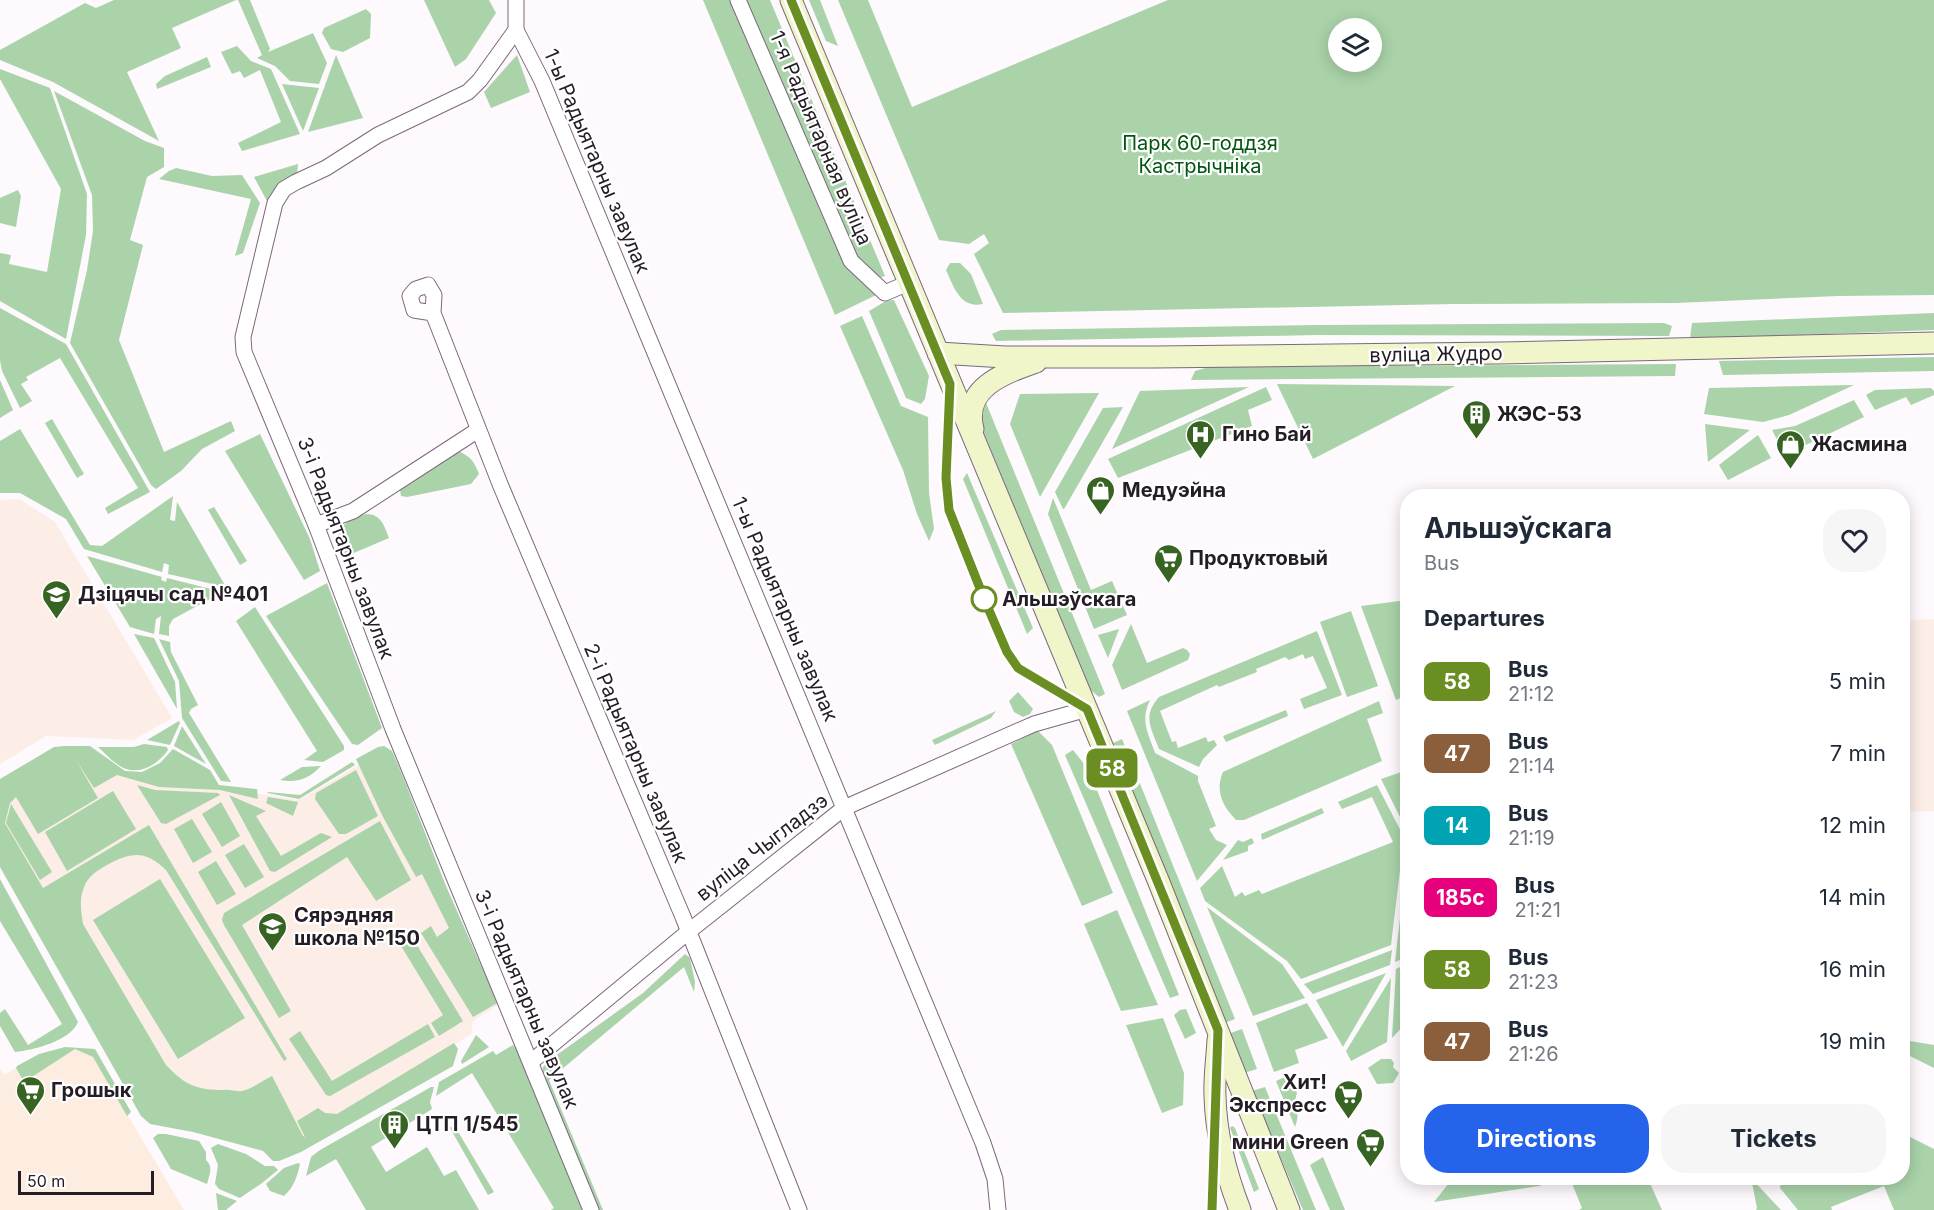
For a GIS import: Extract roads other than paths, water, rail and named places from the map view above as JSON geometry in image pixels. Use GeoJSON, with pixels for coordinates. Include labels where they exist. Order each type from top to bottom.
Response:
{"type":"FeatureCollection","features":[{"type":"Feature","properties":{"kind":"main road"},"geometry":{"type":"LineString","coordinates":[[791,0],[1087,709],[1289,1210]]}},
{"type":"Feature","properties":{"kind":"main road","name":"вуліца Жудро"},"geometry":{"type":"LineString","coordinates":[[938,353],[1005,357],[1154,357],[1500,353],[1934,343]]}},
{"type":"Feature","properties":{"kind":"main road"},"geometry":{"type":"LineString","coordinates":[[977,447],[971,421],[972,412],[974,404],[985,387],[1003,374],[1051,357]]}},
{"type":"Feature","properties":{"kind":"main road"},"geometry":{"type":"LineString","coordinates":[[1218,1030],[1215,1096],[1219,1140],[1231,1188],[1240,1210]]}},
{"type":"Feature","properties":{"kind":"street"},"geometry":{"type":"LineString","coordinates":[[516,0],[516,30]]}},
{"type":"Feature","properties":{"kind":"street","name":"1-я Радыятарная вуліца"},"geometry":{"type":"LineString","coordinates":[[738,0],[851,261],[885,292],[908,284]]}},
{"type":"Feature","properties":{"kind":"street","name":"3-і Радыятарны завулак"},"geometry":{"type":"LineString","coordinates":[[516,30],[480,80],[468,92],[378,135],[326,168],[284,189],[275,203],[243,337],[244,352],[316,525],[393,729],[591,1210]]}},
{"type":"Feature","properties":{"kind":"street","name":"1-ы Радыятарны завулак"},"geometry":{"type":"LineString","coordinates":[[516,30],[542,81],[983,1143],[994,1179],[998,1210]]}},
{"type":"Feature","properties":{"kind":"street","name":"2-і Радыятарны завулак"},"geometry":{"type":"LineString","coordinates":[[433,313],[478,430],[688,932],[799,1210]]}},
{"type":"Feature","properties":{"kind":"street"},"geometry":{"type":"LineString","coordinates":[[316,525],[353,511],[478,430]]}},
{"type":"Feature","properties":{"kind":"street","name":"вуліца Чыгладзэ"},"geometry":{"type":"LineString","coordinates":[[531,1062],[688,932],[844,808],[1034,724],[1087,709]]}},
{"type":"Feature","properties":{"kind":"place","name":"ЖЭС-53"},"geometry":{"type":"Point","coordinates":[1476,440]}},
{"type":"Feature","properties":{"kind":"place","name":"Гино Бай"},"geometry":{"type":"Point","coordinates":[1201,460]}},
{"type":"Feature","properties":{"kind":"place","name":"Жасмина"},"geometry":{"type":"Point","coordinates":[1790,470]}},
{"type":"Feature","properties":{"kind":"place","name":"Медуэйна"},"geometry":{"type":"Point","coordinates":[1101,516]}},
{"type":"Feature","properties":{"kind":"place","name":"Продуктовый"},"geometry":{"type":"Point","coordinates":[1168,584]}},
{"type":"Feature","properties":{"kind":"place","name":"Альшэўскага"},"geometry":{"type":"Point","coordinates":[984,599]}},
{"type":"Feature","properties":{"kind":"place","name":"Дзіцячы сад №401"},"geometry":{"type":"Point","coordinates":[57,620]}},
{"type":"Feature","properties":{"kind":"place","name":"Сярэдняя школа №150"},"geometry":{"type":"Point","coordinates":[273,952]}},
{"type":"Feature","properties":{"kind":"place","name":"Грошык"},"geometry":{"type":"Point","coordinates":[30,1116]}},
{"type":"Feature","properties":{"kind":"place","name":"Хит! Экспресс"},"geometry":{"type":"Point","coordinates":[1348,1120]}},
{"type":"Feature","properties":{"kind":"place","name":"ЦТП 1/545"},"geometry":{"type":"Point","coordinates":[395,1150]}},
{"type":"Feature","properties":{"kind":"place","name":"мини Green"},"geometry":{"type":"Point","coordinates":[1370,1168]}},
{"type":"Feature","properties":{"kind":"park label","name":"Парк 60-годдзя Кастрычніка"},"geometry":{"type":"Point","coordinates":[1200,154]}}]}
